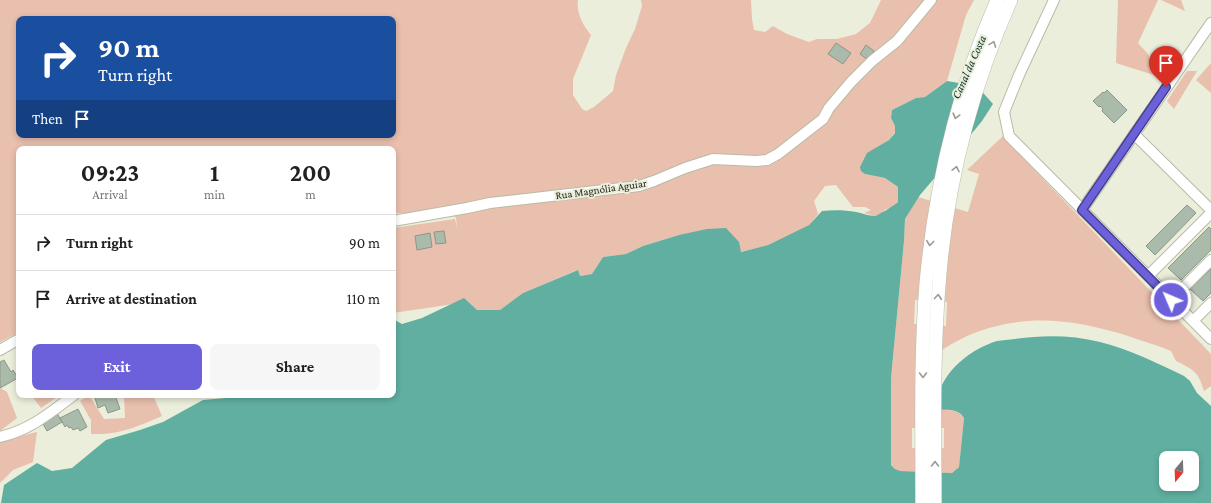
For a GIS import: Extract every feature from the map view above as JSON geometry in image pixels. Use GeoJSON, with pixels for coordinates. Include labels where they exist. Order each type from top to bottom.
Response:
{"type":"FeatureCollection","features":[{"type":"Feature","properties":{"kind":"main road"},"geometry":{"type":"LineString","coordinates":[[922,503],[923,329],[932,232],[943,167],[960,104],[976,54],[997,0]]}},
{"type":"Feature","properties":{"kind":"main road"},"geometry":{"type":"LineString","coordinates":[[935,503],[936,336],[941,259],[959,157],[972,107],[988,58],[1011,0]]}},
{"type":"Feature","properties":{"kind":"street","name":"Rua Magnólia Aguiar"},"geometry":{"type":"LineString","coordinates":[[396,220],[490,203],[639,186],[654,182],[685,168],[713,159],[756,161],[767,160],[778,154],[823,119],[829,108],[851,82],[872,61],[897,41],[931,0]]}},
{"type":"Feature","properties":{"kind":"street"},"geometry":{"type":"LineString","coordinates":[[1054,0],[1019,75],[1004,112],[1009,136],[1211,339]]}},
{"type":"Feature","properties":{"kind":"street"},"geometry":{"type":"LineString","coordinates":[[1082,210],[1211,23]]}},
{"type":"Feature","properties":{"kind":"street"},"geometry":{"type":"LineString","coordinates":[[1134,134],[1211,212],[1148,276]]}},
{"type":"Feature","properties":{"kind":"street"},"geometry":{"type":"LineString","coordinates":[[1171,300],[1211,260]]}},
{"type":"Feature","properties":{"kind":"street"},"geometry":{"type":"LineString","coordinates":[[1193,322],[1211,303]]}},
{"type":"Feature","properties":{"kind":"street"},"geometry":{"type":"LineString","coordinates":[[0,350],[16,341]]}},
{"type":"Feature","properties":{"kind":"street"},"geometry":{"type":"LineString","coordinates":[[0,437],[33,425],[70,398]]}},
{"type":"Feature","properties":{"kind":"shaded area"},"geometry":{"type":"Polygon","coordinates":[[[0,0],[578,0],[578,9],[581,19],[591,35],[573,79],[573,95],[582,109],[586,111],[594,107],[613,91],[616,75],[635,29],[642,6],[641,0],[751,0],[754,30],[765,32],[773,26],[787,34],[809,42],[817,39],[837,39],[856,34],[870,23],[881,0],[974,0],[966,15],[947,81],[925,97],[916,98],[892,110],[891,118],[895,126],[895,132],[889,140],[879,146],[865,174],[885,178],[898,187],[898,202],[892,208],[886,209],[875,216],[864,213],[871,210],[865,207],[853,207],[836,185],[825,186],[814,201],[818,214],[809,225],[768,245],[740,252],[679,235],[643,246],[626,254],[603,257],[592,274],[580,276],[577,270],[523,293],[500,310],[477,310],[467,302],[396,313],[396,228],[455,219],[457,228],[456,218],[452,212],[445,208],[438,207],[411,214],[396,213],[396,146],[16,146],[16,334],[0,342],[0,0]]]}},
{"type":"Feature","properties":{"kind":"shaded area"},"geometry":{"type":"Polygon","coordinates":[[[1118,0],[1158,0],[1138,43],[1148,54],[1157,76],[1116,63],[1118,0]]]}},
{"type":"Feature","properties":{"kind":"shaded area"},"geometry":{"type":"Polygon","coordinates":[[[1161,0],[1181,0],[1185,11],[1161,0]]]}},
{"type":"Feature","properties":{"kind":"shaded area"},"geometry":{"type":"Polygon","coordinates":[[[1211,63],[1211,93],[1196,80],[1211,63]]]}},
{"type":"Feature","properties":{"kind":"shaded area"},"geometry":{"type":"Polygon","coordinates":[[[1187,71],[1197,71],[1174,109],[1167,101],[1187,71]]]}},
{"type":"Feature","properties":{"kind":"shaded area"},"geometry":{"type":"Polygon","coordinates":[[[1004,135],[1022,155],[1021,156],[1211,354],[1211,386],[1204,391],[1197,375],[1191,369],[1176,361],[1171,351],[1110,331],[1069,322],[1049,321],[1029,321],[988,328],[951,344],[940,351],[927,363],[927,407],[957,412],[964,418],[959,467],[952,473],[900,471],[894,468],[890,461],[891,378],[905,219],[918,197],[968,212],[979,174],[967,170],[1004,135]],[[915,300],[914,324],[946,326],[947,302],[915,300]],[[912,428],[912,448],[944,448],[944,428],[912,428]]]}},
{"type":"Feature","properties":{"kind":"shaded area"},"geometry":{"type":"Polygon","coordinates":[[[0,388],[7,392],[17,418],[0,431],[0,388]]]}},
{"type":"Feature","properties":{"kind":"shaded area"},"geometry":{"type":"Polygon","coordinates":[[[33,398],[56,398],[41,408],[33,398]]]}},
{"type":"Feature","properties":{"kind":"shaded area"},"geometry":{"type":"Polygon","coordinates":[[[84,398],[91,398],[104,419],[125,418],[124,398],[154,398],[162,416],[136,427],[119,432],[91,434],[91,420],[80,401],[84,398]]]}},
{"type":"Feature","properties":{"kind":"shaded area"},"geometry":{"type":"Polygon","coordinates":[[[37,432],[33,462],[13,470],[0,483],[0,441],[37,432]]]}},
{"type":"Feature","properties":{"kind":"water"},"geometry":{"type":"Polygon","coordinates":[[[947,81],[977,86],[993,104],[982,121],[920,195],[905,219],[891,378],[891,465],[900,471],[952,473],[959,467],[964,418],[955,411],[936,410],[938,394],[943,383],[955,367],[970,354],[988,344],[997,341],[1047,336],[1079,338],[1122,348],[1184,376],[1190,381],[1197,393],[1211,406],[1211,503],[1,503],[4,485],[37,463],[52,471],[72,468],[106,440],[163,422],[203,400],[226,398],[396,398],[396,321],[402,324],[422,318],[464,298],[477,310],[500,310],[523,293],[578,270],[580,276],[592,274],[603,257],[626,254],[643,246],[679,235],[707,229],[726,228],[739,242],[741,252],[768,245],[809,225],[822,211],[848,211],[876,216],[898,202],[898,187],[885,178],[865,174],[861,171],[860,167],[867,153],[889,140],[895,133],[895,126],[891,118],[892,110],[916,98],[925,97],[947,81]]]}},
{"type":"Feature","properties":{"kind":"building"},"geometry":{"type":"Polygon","coordinates":[[[836,43],[851,53],[843,64],[828,54],[836,43]]]}},
{"type":"Feature","properties":{"kind":"building"},"geometry":{"type":"Polygon","coordinates":[[[866,45],[874,51],[868,60],[860,54],[866,45]]]}},
{"type":"Feature","properties":{"kind":"building"},"geometry":{"type":"Polygon","coordinates":[[[1107,90],[1127,110],[1114,123],[1102,111],[1103,109],[1093,101],[1107,90]]]}},
{"type":"Feature","properties":{"kind":"building"},"geometry":{"type":"Polygon","coordinates":[[[1187,205],[1196,213],[1155,255],[1146,246],[1187,205]]]}},
{"type":"Feature","properties":{"kind":"building"},"geometry":{"type":"Polygon","coordinates":[[[1209,227],[1211,229],[1211,250],[1181,280],[1168,268],[1209,227]]]}},
{"type":"Feature","properties":{"kind":"building"},"geometry":{"type":"Polygon","coordinates":[[[444,231],[446,243],[436,244],[434,232],[444,231]]]}},
{"type":"Feature","properties":{"kind":"building"},"geometry":{"type":"Polygon","coordinates":[[[430,233],[432,247],[417,250],[415,236],[430,233]]]}},
{"type":"Feature","properties":{"kind":"building"},"geometry":{"type":"Polygon","coordinates":[[[1211,269],[1211,293],[1203,301],[1190,289],[1211,269]]]}},
{"type":"Feature","properties":{"kind":"building"},"geometry":{"type":"Polygon","coordinates":[[[4,360],[11,372],[13,370],[16,375],[16,379],[0,388],[0,362],[4,360]]]}},
{"type":"Feature","properties":{"kind":"building"},"geometry":{"type":"Polygon","coordinates":[[[95,398],[116,398],[120,409],[108,413],[105,405],[98,408],[95,398]]]}},
{"type":"Feature","properties":{"kind":"building"},"geometry":{"type":"Polygon","coordinates":[[[78,409],[87,427],[80,431],[78,428],[73,430],[67,425],[65,427],[60,418],[78,409]]]}},
{"type":"Feature","properties":{"kind":"building"},"geometry":{"type":"Polygon","coordinates":[[[57,413],[62,422],[47,431],[42,422],[57,413]]]}},
{"type":"Feature","properties":{"kind":"route"},"geometry":{"type":"LineString","coordinates":[[1166,87],[1082,210],[1171,300]]}},
{"type":"Feature","properties":{"kind":"water label","name":"Canal da Costa"},"geometry":{"type":"Point","coordinates":[969,67]}}]}
